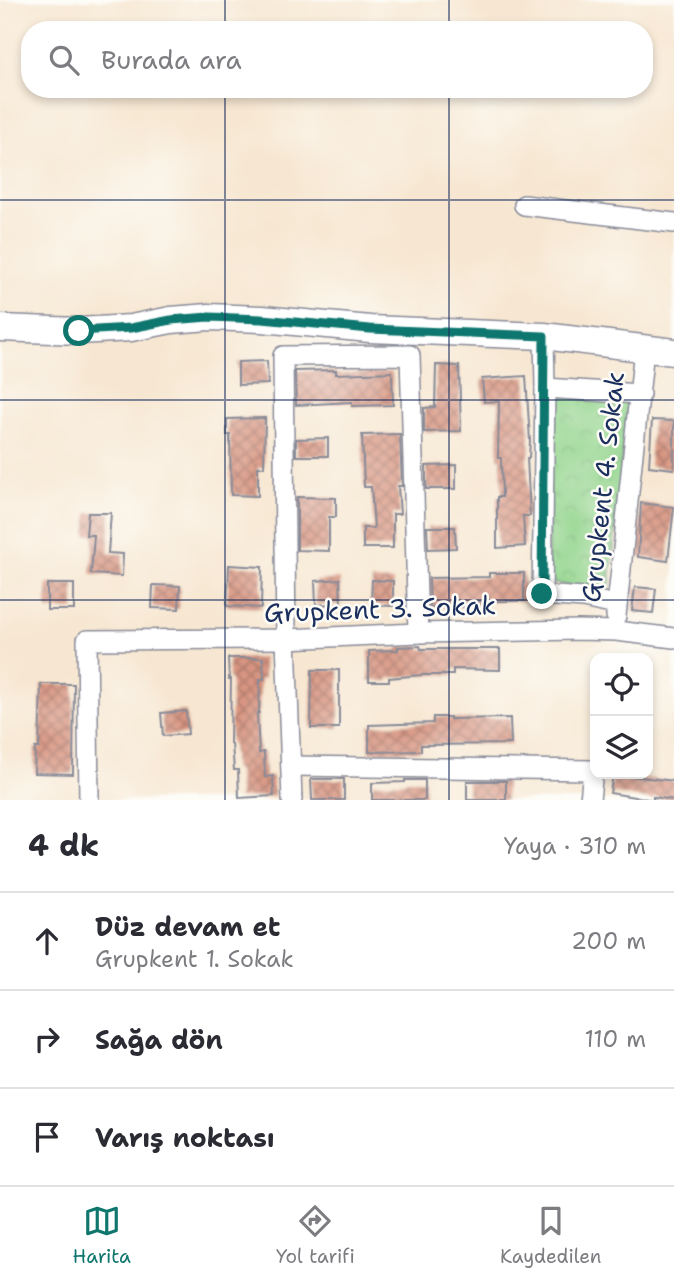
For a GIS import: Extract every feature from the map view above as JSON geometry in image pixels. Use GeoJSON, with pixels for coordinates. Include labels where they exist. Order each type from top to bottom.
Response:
{"type":"FeatureCollection","features":[{"type":"Feature","properties":{"kind":"street"},"geometry":{"type":"LineString","coordinates":[[524,205],[674,223]]}},
{"type":"Feature","properties":{"kind":"street"},"geometry":{"type":"LineString","coordinates":[[0,328],[79,331],[131,328],[171,320],[209,317],[370,329],[544,336],[674,352]]}},
{"type":"Feature","properties":{"kind":"street"},"geometry":{"type":"LineString","coordinates":[[544,336],[542,594],[616,605]]}},
{"type":"Feature","properties":{"kind":"street","name":"Grupkent 4. Sokak"},"geometry":{"type":"LineString","coordinates":[[616,631],[616,605],[644,349]]}},
{"type":"Feature","properties":{"kind":"street"},"geometry":{"type":"LineString","coordinates":[[292,800],[286,639],[283,355],[410,355],[418,633]]}},
{"type":"Feature","properties":{"kind":"street"},"geometry":{"type":"LineString","coordinates":[[545,388],[640,394]]}},
{"type":"Feature","properties":{"kind":"street","name":"Grupkent 3. Sokak"},"geometry":{"type":"LineString","coordinates":[[89,800],[87,640],[286,639],[418,633],[616,631],[674,638]]}},
{"type":"Feature","properties":{"kind":"street"},"geometry":{"type":"LineString","coordinates":[[291,766],[593,770],[590,800]]}},
{"type":"Feature","properties":{"kind":"green space"},"geometry":{"type":"Polygon","coordinates":[[[551,396],[628,401],[609,593],[547,582],[551,396]]]}},
{"type":"Feature","properties":{"kind":"building"},"geometry":{"type":"Polygon","coordinates":[[[267,361],[268,384],[238,385],[238,362],[267,361]]]}},
{"type":"Feature","properties":{"kind":"building"},"geometry":{"type":"Polygon","coordinates":[[[436,365],[459,366],[461,431],[424,432],[424,408],[435,407],[436,365]]]}},
{"type":"Feature","properties":{"kind":"building"},"geometry":{"type":"Polygon","coordinates":[[[336,370],[336,374],[392,372],[393,405],[352,406],[352,402],[296,405],[295,371],[336,370]]]}},
{"type":"Feature","properties":{"kind":"building"},"geometry":{"type":"Polygon","coordinates":[[[526,376],[530,441],[527,458],[530,516],[523,516],[525,546],[497,548],[497,497],[502,497],[501,458],[498,458],[499,401],[484,402],[482,379],[526,376]]]}},
{"type":"Feature","properties":{"kind":"building"},"geometry":{"type":"Polygon","coordinates":[[[265,418],[264,467],[258,467],[258,496],[231,495],[230,435],[227,435],[227,419],[265,418]]]}},
{"type":"Feature","properties":{"kind":"building"},"geometry":{"type":"Polygon","coordinates":[[[652,420],[674,421],[674,469],[649,466],[652,420]]]}},
{"type":"Feature","properties":{"kind":"building"},"geometry":{"type":"Polygon","coordinates":[[[400,434],[402,486],[398,486],[400,514],[393,514],[393,548],[363,548],[363,528],[374,528],[371,487],[364,487],[362,435],[400,434]]]}},
{"type":"Feature","properties":{"kind":"building"},"geometry":{"type":"Polygon","coordinates":[[[328,438],[328,456],[296,456],[296,439],[328,438]]]}},
{"type":"Feature","properties":{"kind":"building"},"geometry":{"type":"Polygon","coordinates":[[[456,465],[456,489],[426,489],[426,466],[456,465]]]}},
{"type":"Feature","properties":{"kind":"building"},"geometry":{"type":"Polygon","coordinates":[[[297,497],[336,498],[336,517],[329,517],[329,551],[297,550],[297,497]]]}},
{"type":"Feature","properties":{"kind":"building"},"geometry":{"type":"Polygon","coordinates":[[[641,503],[674,507],[668,561],[638,557],[641,503]]]}},
{"type":"Feature","properties":{"kind":"building"},"geometry":{"type":"Polygon","coordinates":[[[88,513],[111,513],[108,553],[123,554],[122,576],[91,574],[94,535],[86,535],[88,513]]]}},
{"type":"Feature","properties":{"kind":"building"},"geometry":{"type":"Polygon","coordinates":[[[427,527],[455,527],[456,548],[428,549],[427,527]]]}},
{"type":"Feature","properties":{"kind":"building"},"geometry":{"type":"Polygon","coordinates":[[[229,565],[262,567],[261,608],[227,606],[229,565]]]}},
{"type":"Feature","properties":{"kind":"building"},"geometry":{"type":"Polygon","coordinates":[[[489,573],[524,573],[524,601],[478,601],[479,606],[430,607],[429,578],[489,577],[489,573]]]}},
{"type":"Feature","properties":{"kind":"building"},"geometry":{"type":"Polygon","coordinates":[[[340,579],[341,604],[316,605],[315,581],[340,579]]]}},
{"type":"Feature","properties":{"kind":"building"},"geometry":{"type":"Polygon","coordinates":[[[372,580],[393,581],[393,606],[371,605],[372,580]]]}},
{"type":"Feature","properties":{"kind":"building"},"geometry":{"type":"Polygon","coordinates":[[[47,584],[74,584],[74,610],[47,610],[47,584]]]}},
{"type":"Feature","properties":{"kind":"building"},"geometry":{"type":"Polygon","coordinates":[[[153,585],[180,586],[179,609],[152,608],[153,585]]]}},
{"type":"Feature","properties":{"kind":"building"},"geometry":{"type":"Polygon","coordinates":[[[635,587],[656,589],[653,613],[632,611],[635,587]]]}},
{"type":"Feature","properties":{"kind":"building"},"geometry":{"type":"Polygon","coordinates":[[[420,646],[421,649],[500,649],[500,670],[453,669],[453,675],[422,675],[389,678],[389,681],[369,681],[369,651],[420,646]]]}},
{"type":"Feature","properties":{"kind":"building"},"geometry":{"type":"Polygon","coordinates":[[[228,658],[263,658],[264,679],[260,679],[257,713],[259,753],[264,752],[265,777],[273,776],[274,796],[239,798],[238,770],[234,770],[230,744],[231,679],[228,658]]]}},
{"type":"Feature","properties":{"kind":"building"},"geometry":{"type":"Polygon","coordinates":[[[312,670],[339,670],[339,728],[311,728],[312,670]]]}},
{"type":"Feature","properties":{"kind":"building"},"geometry":{"type":"Polygon","coordinates":[[[41,684],[74,684],[73,774],[34,773],[35,748],[39,748],[41,684]]]}},
{"type":"Feature","properties":{"kind":"building"},"geometry":{"type":"Polygon","coordinates":[[[186,711],[188,734],[163,736],[161,713],[186,711]]]}},
{"type":"Feature","properties":{"kind":"building"},"geometry":{"type":"Polygon","coordinates":[[[433,717],[510,718],[511,744],[421,745],[421,751],[369,752],[369,725],[433,723],[433,717]]]}},
{"type":"Feature","properties":{"kind":"building"},"geometry":{"type":"Polygon","coordinates":[[[311,779],[344,779],[344,800],[312,800],[311,779]]]}},
{"type":"Feature","properties":{"kind":"building"},"geometry":{"type":"Polygon","coordinates":[[[612,779],[674,781],[674,800],[653,797],[653,800],[610,793],[612,779]]]}},
{"type":"Feature","properties":{"kind":"building"},"geometry":{"type":"Polygon","coordinates":[[[425,780],[425,800],[372,800],[372,783],[425,780]]]}},
{"type":"Feature","properties":{"kind":"building"},"geometry":{"type":"Polygon","coordinates":[[[467,781],[506,781],[506,800],[467,800],[467,781]]]}},
{"type":"Feature","properties":{"kind":"route"},"geometry":{"type":"LineString","coordinates":[[79,331],[131,328],[171,320],[209,317],[370,329],[544,336],[542,594]]}}]}
